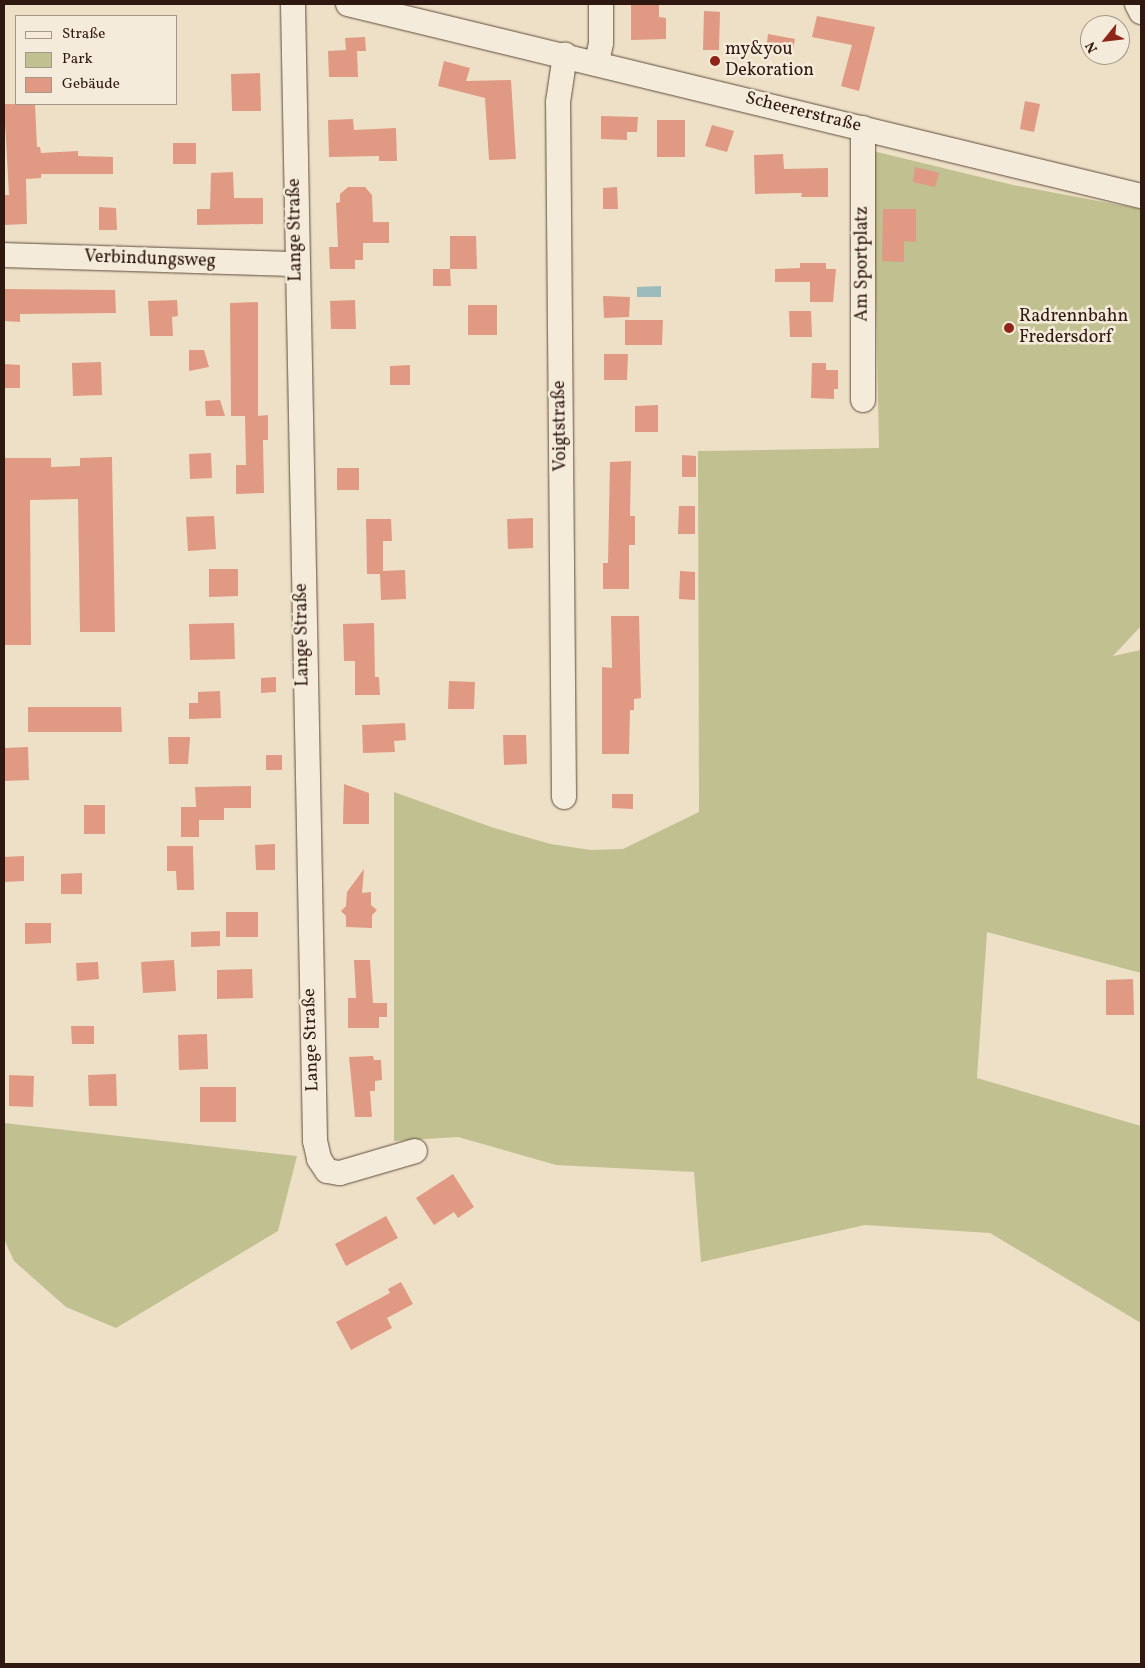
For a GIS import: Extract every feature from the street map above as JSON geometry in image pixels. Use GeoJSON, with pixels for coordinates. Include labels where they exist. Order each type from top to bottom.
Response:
{"type":"FeatureCollection","features":[{"type":"Feature","properties":{"kind":"street","name":"Lange Straße"},"geometry":{"type":"LineString","coordinates":[[293,4],[296,264],[315,1142],[319,1159],[327,1171],[340,1173],[415,1151]]}},
{"type":"Feature","properties":{"kind":"street","name":"Scheererstraße"},"geometry":{"type":"LineString","coordinates":[[348,4],[597,62],[1141,196]]}},
{"type":"Feature","properties":{"kind":"street"},"geometry":{"type":"LineString","coordinates":[[597,62],[601,43],[601,4]]}},
{"type":"Feature","properties":{"kind":"street"},"geometry":{"type":"LineString","coordinates":[[1137,4],[1141,12]]}},
{"type":"Feature","properties":{"kind":"street","name":"Voigtstraße"},"geometry":{"type":"LineString","coordinates":[[564,55],[558,102],[564,797]]}},
{"type":"Feature","properties":{"kind":"street","name":"Am Sportplatz"},"geometry":{"type":"LineString","coordinates":[[863,128],[863,400]]}},
{"type":"Feature","properties":{"kind":"street","name":"Verbindungsweg"},"geometry":{"type":"LineString","coordinates":[[4,255],[296,264]]}},
{"type":"Feature","properties":{"kind":"green space"},"geometry":{"type":"Polygon","coordinates":[[[873,151],[1013,185],[1141,209],[1141,626],[1113,656],[1141,650],[1141,973],[987,932],[977,1078],[1141,1126],[1141,1323],[990,1233],[865,1225],[701,1262],[694,1172],[556,1165],[458,1137],[394,1141],[394,792],[494,828],[551,844],[591,850],[623,849],[699,812],[698,451],[879,448],[873,151]]]}},
{"type":"Feature","properties":{"kind":"green space"},"geometry":{"type":"Polygon","coordinates":[[[4,1123],[297,1156],[278,1231],[116,1328],[66,1307],[14,1261],[4,1239],[4,1123]]]}},
{"type":"Feature","properties":{"kind":"water"},"geometry":{"type":"Polygon","coordinates":[[[661,286],[661,297],[637,297],[637,287],[661,286]]]}},
{"type":"Feature","properties":{"kind":"building"},"geometry":{"type":"Polygon","coordinates":[[[631,4],[659,4],[659,17],[666,18],[666,39],[631,40],[631,4]]]}},
{"type":"Feature","properties":{"kind":"building"},"geometry":{"type":"Polygon","coordinates":[[[704,11],[720,12],[719,50],[703,50],[704,11]]]}},
{"type":"Feature","properties":{"kind":"building"},"geometry":{"type":"Polygon","coordinates":[[[817,16],[875,27],[859,91],[841,86],[852,45],[812,37],[817,16]]]}},
{"type":"Feature","properties":{"kind":"building"},"geometry":{"type":"Polygon","coordinates":[[[768,34],[795,39],[792,55],[766,50],[768,34]]]}},
{"type":"Feature","properties":{"kind":"building"},"geometry":{"type":"Polygon","coordinates":[[[365,37],[366,51],[357,51],[358,77],[329,77],[328,51],[346,50],[345,38],[365,37]]]}},
{"type":"Feature","properties":{"kind":"building"},"geometry":{"type":"Polygon","coordinates":[[[444,61],[470,68],[466,81],[511,80],[516,159],[489,160],[485,98],[438,86],[444,61]]]}},
{"type":"Feature","properties":{"kind":"building"},"geometry":{"type":"Polygon","coordinates":[[[260,73],[261,111],[232,111],[231,74],[260,73]]]}},
{"type":"Feature","properties":{"kind":"building"},"geometry":{"type":"Polygon","coordinates":[[[1025,101],[1040,104],[1034,132],[1020,129],[1025,101]]]}},
{"type":"Feature","properties":{"kind":"building"},"geometry":{"type":"Polygon","coordinates":[[[4,104],[35,105],[37,147],[40,147],[41,153],[78,151],[78,156],[113,157],[113,174],[41,174],[41,178],[26,179],[27,224],[4,225],[4,195],[9,195],[4,104]]]}},
{"type":"Feature","properties":{"kind":"building"},"geometry":{"type":"Polygon","coordinates":[[[601,116],[638,117],[637,132],[627,132],[627,140],[601,139],[601,116]]]}},
{"type":"Feature","properties":{"kind":"building"},"geometry":{"type":"Polygon","coordinates":[[[353,119],[354,130],[396,128],[397,161],[379,161],[379,156],[329,157],[328,120],[353,119]]]}},
{"type":"Feature","properties":{"kind":"building"},"geometry":{"type":"Polygon","coordinates":[[[657,120],[685,120],[685,157],[657,157],[657,120]]]}},
{"type":"Feature","properties":{"kind":"building"},"geometry":{"type":"Polygon","coordinates":[[[712,125],[734,131],[727,152],[705,146],[712,125]]]}},
{"type":"Feature","properties":{"kind":"building"},"geometry":{"type":"Polygon","coordinates":[[[173,143],[196,143],[196,164],[173,164],[173,143]]]}},
{"type":"Feature","properties":{"kind":"building"},"geometry":{"type":"Polygon","coordinates":[[[783,154],[784,169],[828,168],[828,197],[801,197],[802,193],[755,194],[754,155],[783,154]]]}},
{"type":"Feature","properties":{"kind":"building"},"geometry":{"type":"Polygon","coordinates":[[[915,167],[939,173],[935,187],[913,182],[915,167]]]}},
{"type":"Feature","properties":{"kind":"building"},"geometry":{"type":"Polygon","coordinates":[[[233,172],[234,198],[263,198],[263,224],[197,225],[197,209],[210,209],[211,173],[233,172]]]}},
{"type":"Feature","properties":{"kind":"building"},"geometry":{"type":"Polygon","coordinates":[[[348,187],[365,187],[372,195],[373,222],[389,222],[389,243],[363,243],[363,260],[355,260],[355,269],[330,269],[329,247],[338,247],[336,203],[340,202],[340,194],[348,187]]]}},
{"type":"Feature","properties":{"kind":"building"},"geometry":{"type":"Polygon","coordinates":[[[617,187],[618,209],[603,209],[603,188],[617,187]]]}},
{"type":"Feature","properties":{"kind":"building"},"geometry":{"type":"Polygon","coordinates":[[[99,207],[116,208],[117,230],[99,230],[99,207]]]}},
{"type":"Feature","properties":{"kind":"building"},"geometry":{"type":"Polygon","coordinates":[[[883,209],[916,209],[916,242],[904,241],[904,262],[882,261],[883,209]]]}},
{"type":"Feature","properties":{"kind":"building"},"geometry":{"type":"Polygon","coordinates":[[[450,236],[476,236],[477,269],[450,269],[450,236]]]}},
{"type":"Feature","properties":{"kind":"building"},"geometry":{"type":"Polygon","coordinates":[[[800,263],[826,263],[826,269],[836,269],[833,302],[810,302],[810,282],[775,282],[775,269],[800,268],[800,263]]]}},
{"type":"Feature","properties":{"kind":"building"},"geometry":{"type":"Polygon","coordinates":[[[433,269],[450,269],[451,286],[433,286],[433,269]]]}},
{"type":"Feature","properties":{"kind":"building"},"geometry":{"type":"Polygon","coordinates":[[[4,289],[115,290],[116,313],[20,314],[20,322],[4,321],[4,289]]]}},
{"type":"Feature","properties":{"kind":"building"},"geometry":{"type":"Polygon","coordinates":[[[603,296],[630,297],[629,317],[604,318],[603,296]]]}},
{"type":"Feature","properties":{"kind":"building"},"geometry":{"type":"Polygon","coordinates":[[[177,300],[178,316],[172,317],[173,336],[150,336],[148,301],[177,300]]]}},
{"type":"Feature","properties":{"kind":"building"},"geometry":{"type":"Polygon","coordinates":[[[355,300],[356,329],[331,329],[330,301],[355,300]]]}},
{"type":"Feature","properties":{"kind":"building"},"geometry":{"type":"Polygon","coordinates":[[[258,302],[258,416],[268,415],[268,440],[263,440],[264,493],[236,494],[236,465],[246,465],[245,416],[231,416],[230,303],[258,302]]]}},
{"type":"Feature","properties":{"kind":"building"},"geometry":{"type":"Polygon","coordinates":[[[468,305],[497,305],[497,335],[468,335],[468,305]]]}},
{"type":"Feature","properties":{"kind":"building"},"geometry":{"type":"Polygon","coordinates":[[[789,311],[811,311],[812,337],[790,337],[789,311]]]}},
{"type":"Feature","properties":{"kind":"building"},"geometry":{"type":"Polygon","coordinates":[[[625,320],[663,320],[662,345],[625,345],[625,320]]]}},
{"type":"Feature","properties":{"kind":"building"},"geometry":{"type":"Polygon","coordinates":[[[189,350],[204,350],[209,367],[189,371],[189,350]]]}},
{"type":"Feature","properties":{"kind":"building"},"geometry":{"type":"Polygon","coordinates":[[[604,354],[628,354],[627,380],[604,380],[604,354]]]}},
{"type":"Feature","properties":{"kind":"building"},"geometry":{"type":"Polygon","coordinates":[[[101,362],[102,395],[73,396],[72,363],[101,362]]]}},
{"type":"Feature","properties":{"kind":"building"},"geometry":{"type":"Polygon","coordinates":[[[812,363],[826,363],[826,370],[838,370],[838,389],[834,389],[834,399],[811,398],[812,363]]]}},
{"type":"Feature","properties":{"kind":"building"},"geometry":{"type":"Polygon","coordinates":[[[4,364],[20,365],[20,388],[4,388],[4,364]]]}},
{"type":"Feature","properties":{"kind":"building"},"geometry":{"type":"Polygon","coordinates":[[[410,365],[410,385],[390,385],[390,366],[410,365]]]}},
{"type":"Feature","properties":{"kind":"building"},"geometry":{"type":"Polygon","coordinates":[[[220,400],[225,416],[206,416],[205,401],[220,400]]]}},
{"type":"Feature","properties":{"kind":"building"},"geometry":{"type":"Polygon","coordinates":[[[658,405],[658,432],[635,432],[635,406],[658,405]]]}},
{"type":"Feature","properties":{"kind":"building"},"geometry":{"type":"Polygon","coordinates":[[[211,453],[212,478],[190,479],[189,454],[211,453]]]}},
{"type":"Feature","properties":{"kind":"building"},"geometry":{"type":"Polygon","coordinates":[[[682,455],[696,456],[696,477],[682,477],[682,455]]]}},
{"type":"Feature","properties":{"kind":"building"},"geometry":{"type":"Polygon","coordinates":[[[112,457],[115,632],[80,632],[78,499],[30,500],[31,645],[4,645],[4,458],[51,458],[51,467],[80,466],[80,458],[112,457]]]}},
{"type":"Feature","properties":{"kind":"building"},"geometry":{"type":"Polygon","coordinates":[[[631,461],[630,516],[635,516],[635,545],[629,545],[629,589],[603,589],[603,563],[608,563],[610,462],[631,461]]]}},
{"type":"Feature","properties":{"kind":"building"},"geometry":{"type":"Polygon","coordinates":[[[337,468],[359,468],[359,490],[337,490],[337,468]]]}},
{"type":"Feature","properties":{"kind":"building"},"geometry":{"type":"Polygon","coordinates":[[[679,506],[695,506],[695,534],[678,534],[679,506]]]}},
{"type":"Feature","properties":{"kind":"building"},"geometry":{"type":"Polygon","coordinates":[[[214,516],[216,549],[188,551],[186,517],[214,516]]]}},
{"type":"Feature","properties":{"kind":"building"},"geometry":{"type":"Polygon","coordinates":[[[533,518],[533,548],[508,549],[507,519],[533,518]]]}},
{"type":"Feature","properties":{"kind":"building"},"geometry":{"type":"Polygon","coordinates":[[[366,519],[391,519],[392,541],[383,541],[383,571],[405,570],[406,599],[381,600],[380,574],[367,574],[366,519]]]}},
{"type":"Feature","properties":{"kind":"building"},"geometry":{"type":"Polygon","coordinates":[[[209,569],[238,569],[238,596],[209,597],[209,569]]]}},
{"type":"Feature","properties":{"kind":"building"},"geometry":{"type":"Polygon","coordinates":[[[680,571],[695,572],[695,600],[679,599],[680,571]]]}},
{"type":"Feature","properties":{"kind":"building"},"geometry":{"type":"Polygon","coordinates":[[[611,616],[639,616],[641,698],[634,699],[634,710],[630,710],[629,754],[602,754],[602,667],[612,668],[611,616]]]}},
{"type":"Feature","properties":{"kind":"building"},"geometry":{"type":"Polygon","coordinates":[[[234,623],[235,659],[190,660],[189,624],[234,623]]]}},
{"type":"Feature","properties":{"kind":"building"},"geometry":{"type":"Polygon","coordinates":[[[374,623],[375,677],[379,677],[380,695],[355,695],[355,661],[344,661],[343,624],[374,623]]]}},
{"type":"Feature","properties":{"kind":"building"},"geometry":{"type":"Polygon","coordinates":[[[276,677],[276,692],[261,693],[261,678],[276,677]]]}},
{"type":"Feature","properties":{"kind":"building"},"geometry":{"type":"Polygon","coordinates":[[[449,681],[475,682],[474,709],[448,709],[449,681]]]}},
{"type":"Feature","properties":{"kind":"building"},"geometry":{"type":"Polygon","coordinates":[[[220,691],[221,718],[189,719],[189,703],[198,703],[198,692],[220,691]]]}},
{"type":"Feature","properties":{"kind":"building"},"geometry":{"type":"Polygon","coordinates":[[[28,707],[121,707],[122,732],[28,732],[28,707]]]}},
{"type":"Feature","properties":{"kind":"building"},"geometry":{"type":"Polygon","coordinates":[[[405,723],[406,740],[394,741],[395,752],[363,753],[362,725],[405,723]]]}},
{"type":"Feature","properties":{"kind":"building"},"geometry":{"type":"Polygon","coordinates":[[[503,735],[526,735],[527,764],[504,765],[503,735]]]}},
{"type":"Feature","properties":{"kind":"building"},"geometry":{"type":"Polygon","coordinates":[[[168,737],[190,737],[188,764],[169,764],[168,737]]]}},
{"type":"Feature","properties":{"kind":"building"},"geometry":{"type":"Polygon","coordinates":[[[28,747],[29,780],[4,781],[4,748],[28,747]]]}},
{"type":"Feature","properties":{"kind":"building"},"geometry":{"type":"Polygon","coordinates":[[[266,755],[282,755],[282,770],[266,770],[266,755]]]}},
{"type":"Feature","properties":{"kind":"building"},"geometry":{"type":"Polygon","coordinates":[[[344,784],[369,793],[369,824],[343,824],[344,784]]]}},
{"type":"Feature","properties":{"kind":"building"},"geometry":{"type":"Polygon","coordinates":[[[251,786],[251,808],[224,808],[224,820],[199,820],[199,837],[181,837],[181,807],[196,807],[195,787],[251,786]]]}},
{"type":"Feature","properties":{"kind":"building"},"geometry":{"type":"Polygon","coordinates":[[[612,794],[633,794],[633,809],[612,808],[612,794]]]}},
{"type":"Feature","properties":{"kind":"building"},"geometry":{"type":"Polygon","coordinates":[[[84,805],[105,805],[105,834],[84,834],[84,805]]]}},
{"type":"Feature","properties":{"kind":"building"},"geometry":{"type":"Polygon","coordinates":[[[275,844],[275,870],[256,870],[255,845],[275,844]]]}},
{"type":"Feature","properties":{"kind":"building"},"geometry":{"type":"Polygon","coordinates":[[[167,846],[193,846],[194,890],[177,890],[176,871],[167,871],[167,846]]]}},
{"type":"Feature","properties":{"kind":"building"},"geometry":{"type":"Polygon","coordinates":[[[24,856],[24,881],[4,882],[4,857],[24,856]]]}},
{"type":"Feature","properties":{"kind":"building"},"geometry":{"type":"Polygon","coordinates":[[[364,869],[362,893],[371,892],[371,905],[377,910],[372,915],[372,928],[346,927],[346,916],[341,911],[346,906],[347,892],[364,869]]]}},
{"type":"Feature","properties":{"kind":"building"},"geometry":{"type":"Polygon","coordinates":[[[82,873],[82,894],[61,894],[61,874],[82,873]]]}},
{"type":"Feature","properties":{"kind":"building"},"geometry":{"type":"Polygon","coordinates":[[[226,912],[258,912],[258,937],[226,937],[226,912]]]}},
{"type":"Feature","properties":{"kind":"building"},"geometry":{"type":"Polygon","coordinates":[[[25,923],[51,923],[51,943],[25,944],[25,923]]]}},
{"type":"Feature","properties":{"kind":"building"},"geometry":{"type":"Polygon","coordinates":[[[220,931],[220,946],[191,947],[191,932],[220,931]]]}},
{"type":"Feature","properties":{"kind":"building"},"geometry":{"type":"Polygon","coordinates":[[[174,960],[176,991],[143,993],[141,962],[174,960]]]}},
{"type":"Feature","properties":{"kind":"building"},"geometry":{"type":"Polygon","coordinates":[[[354,960],[370,960],[373,1003],[387,1003],[387,1017],[379,1017],[379,1028],[348,1028],[348,998],[356,998],[354,960]]]}},
{"type":"Feature","properties":{"kind":"building"},"geometry":{"type":"Polygon","coordinates":[[[98,962],[99,979],[77,981],[76,963],[98,962]]]}},
{"type":"Feature","properties":{"kind":"building"},"geometry":{"type":"Polygon","coordinates":[[[252,969],[253,998],[217,999],[217,970],[252,969]]]}},
{"type":"Feature","properties":{"kind":"building"},"geometry":{"type":"Polygon","coordinates":[[[1133,979],[1134,1015],[1106,1015],[1106,980],[1133,979]]]}},
{"type":"Feature","properties":{"kind":"building"},"geometry":{"type":"Polygon","coordinates":[[[71,1026],[94,1026],[94,1044],[72,1044],[71,1026]]]}},
{"type":"Feature","properties":{"kind":"building"},"geometry":{"type":"Polygon","coordinates":[[[207,1034],[208,1069],[179,1070],[178,1035],[207,1034]]]}},
{"type":"Feature","properties":{"kind":"building"},"geometry":{"type":"Polygon","coordinates":[[[373,1056],[374,1060],[381,1060],[382,1080],[375,1081],[375,1091],[370,1091],[372,1117],[355,1117],[349,1057],[373,1056]]]}},
{"type":"Feature","properties":{"kind":"building"},"geometry":{"type":"Polygon","coordinates":[[[116,1074],[117,1106],[89,1106],[88,1075],[116,1074]]]}},
{"type":"Feature","properties":{"kind":"building"},"geometry":{"type":"Polygon","coordinates":[[[9,1075],[34,1076],[33,1107],[9,1106],[9,1075]]]}},
{"type":"Feature","properties":{"kind":"building"},"geometry":{"type":"Polygon","coordinates":[[[200,1087],[236,1087],[236,1122],[200,1122],[200,1087]]]}},
{"type":"Feature","properties":{"kind":"building"},"geometry":{"type":"Polygon","coordinates":[[[453,1174],[474,1207],[458,1218],[454,1212],[434,1225],[416,1198],[453,1174]]]}},
{"type":"Feature","properties":{"kind":"building"},"geometry":{"type":"Polygon","coordinates":[[[386,1216],[398,1238],[346,1266],[335,1244],[386,1216]]]}},
{"type":"Feature","properties":{"kind":"building"},"geometry":{"type":"Polygon","coordinates":[[[401,1282],[413,1304],[387,1318],[392,1328],[351,1350],[336,1322],[390,1293],[388,1289],[401,1282]]]}},
{"type":"Feature","properties":{"kind":"place","name":"my&you Dekoration"},"geometry":{"type":"Point","coordinates":[715,61]}},
{"type":"Feature","properties":{"kind":"place","name":"Radrennbahn Fredersdorf"},"geometry":{"type":"Point","coordinates":[1009,328]}}]}
